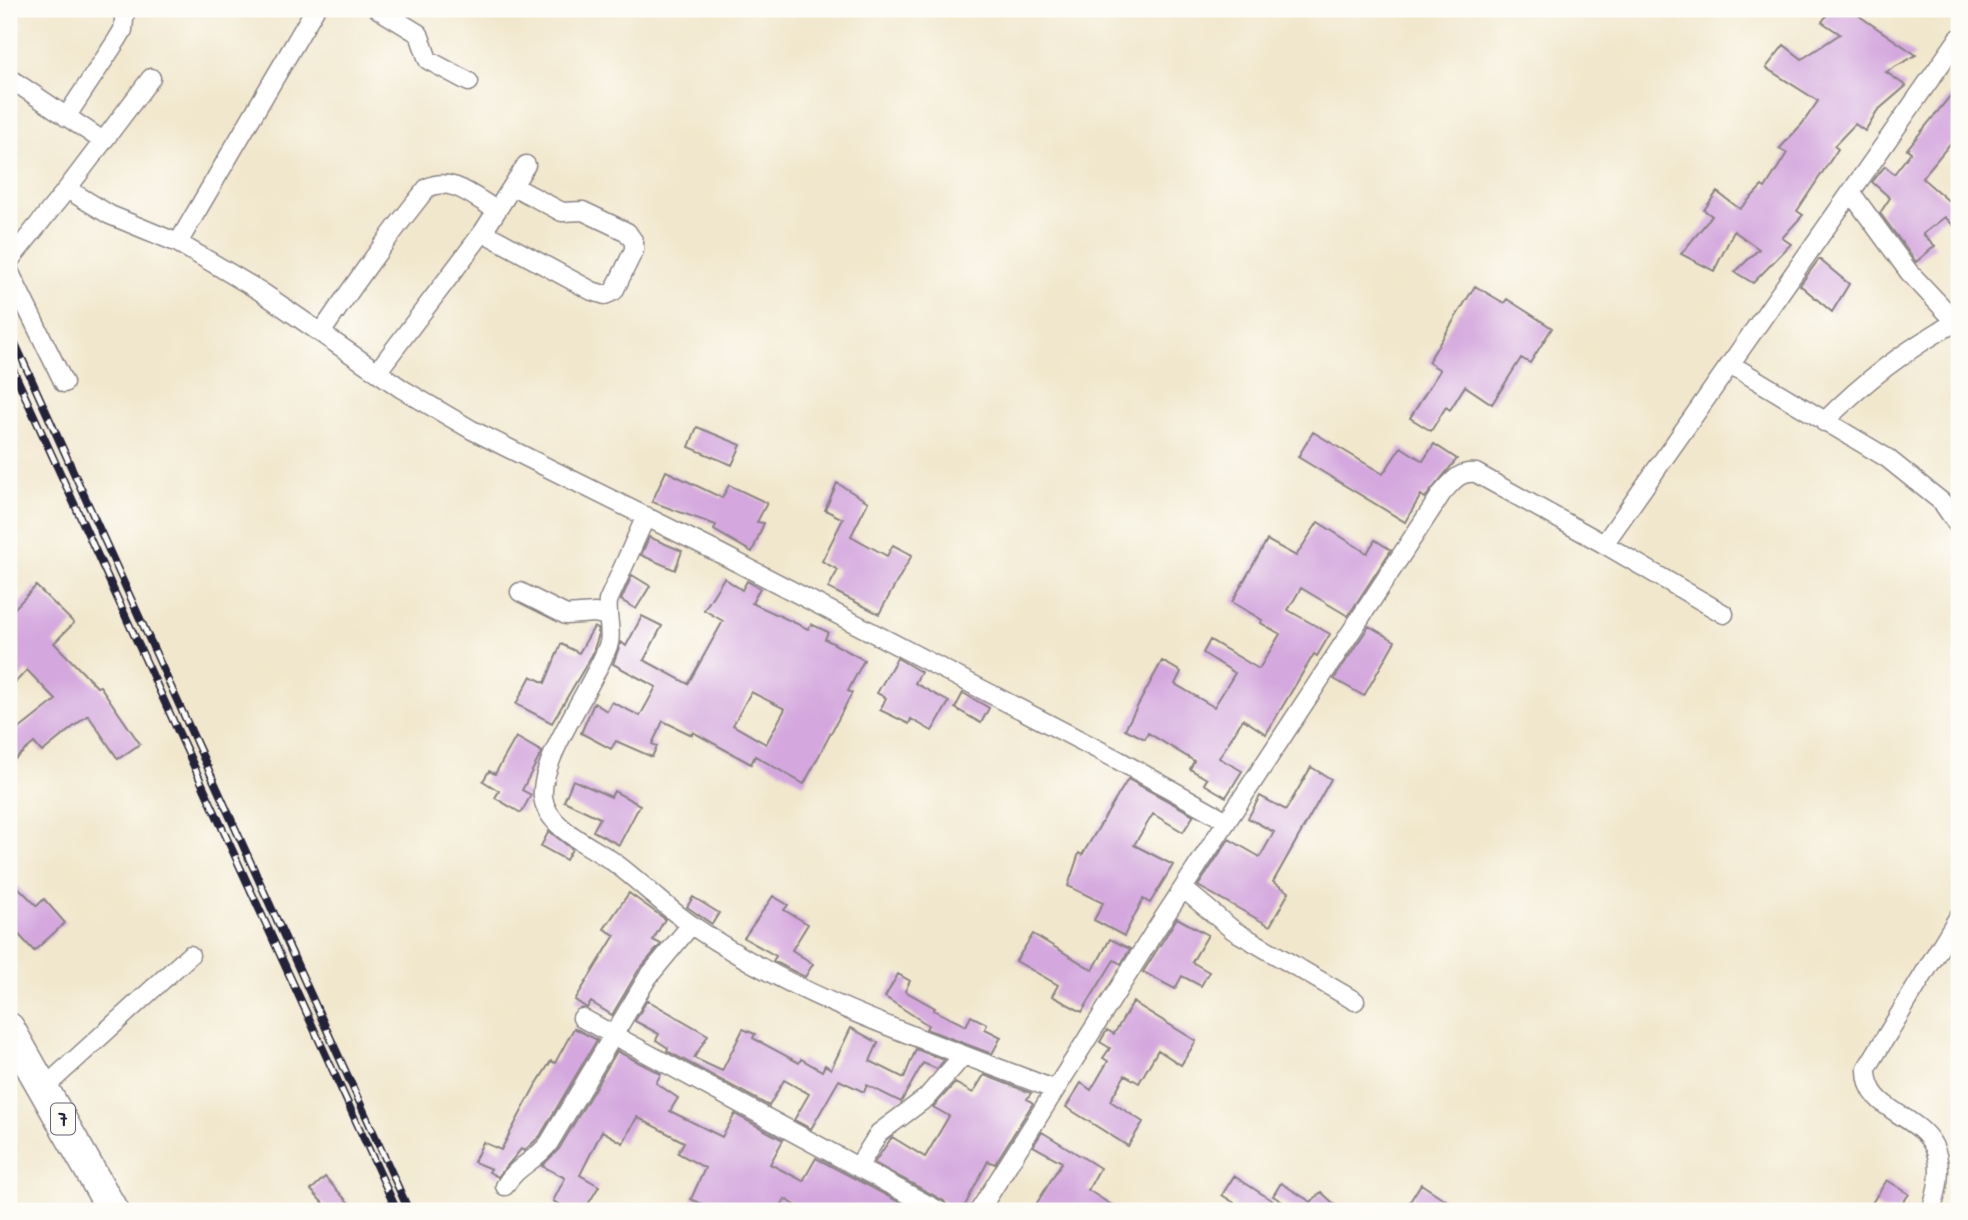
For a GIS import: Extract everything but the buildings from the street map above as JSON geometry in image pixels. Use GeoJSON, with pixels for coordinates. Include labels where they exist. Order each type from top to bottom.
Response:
{"type":"FeatureCollection","features":[{"type":"Feature","properties":{"kind":"highway","name":"7"},"geometry":{"type":"LineString","coordinates":[[9,1029],[45,1087],[114,1211]]}},
{"type":"Feature","properties":{"kind":"street"},"geometry":{"type":"LineString","coordinates":[[66,117],[123,30],[125,9]]}},
{"type":"Feature","properties":{"kind":"street"},"geometry":{"type":"LineString","coordinates":[[178,243],[315,9]]}},
{"type":"Feature","properties":{"kind":"street"},"geometry":{"type":"LineString","coordinates":[[378,9],[419,34],[428,60],[469,82]]}},
{"type":"Feature","properties":{"kind":"street"},"geometry":{"type":"LineString","coordinates":[[1604,544],[1959,38]]}},
{"type":"Feature","properties":{"kind":"street"},"geometry":{"type":"LineString","coordinates":[[9,78],[103,141]]}},
{"type":"Feature","properties":{"kind":"street"},"geometry":{"type":"LineString","coordinates":[[9,261],[151,78]]}},
{"type":"Feature","properties":{"kind":"street"},"geometry":{"type":"LineString","coordinates":[[377,372],[483,232],[526,165]]}},
{"type":"Feature","properties":{"kind":"street"},"geometry":{"type":"LineString","coordinates":[[321,333],[359,282],[378,248],[427,188],[435,184],[449,184],[496,210]]}},
{"type":"Feature","properties":{"kind":"street"},"geometry":{"type":"LineString","coordinates":[[483,232],[592,291],[605,295],[614,291],[634,250],[634,242],[627,232],[583,212],[562,212],[513,186]]}},
{"type":"Feature","properties":{"kind":"street"},"geometry":{"type":"LineString","coordinates":[[67,189],[110,215],[178,243],[260,291],[377,372],[472,430],[646,516],[1118,760],[1227,821]]}},
{"type":"Feature","properties":{"kind":"street"},"geometry":{"type":"LineString","coordinates":[[1824,422],[1884,368],[1916,344],[1958,321],[1903,264],[1852,194]]}},
{"type":"Feature","properties":{"kind":"street"},"geometry":{"type":"LineString","coordinates":[[9,271],[64,383]]}},
{"type":"Feature","properties":{"kind":"street"},"geometry":{"type":"LineString","coordinates":[[1730,364],[1886,458],[1942,502],[1959,527]]}},
{"type":"Feature","properties":{"kind":"street"},"geometry":{"type":"LineString","coordinates":[[978,1211],[1053,1089],[1185,890],[1227,821],[1443,493],[1457,476],[1465,471],[1486,477],[1724,614]]}},
{"type":"Feature","properties":{"kind":"street"},"geometry":{"type":"LineString","coordinates":[[646,516],[608,601],[610,640],[548,769],[543,796],[546,810],[569,832],[627,872],[691,925],[790,984],[962,1057],[1053,1089]]}},
{"type":"Feature","properties":{"kind":"street"},"geometry":{"type":"LineString","coordinates":[[520,592],[566,615],[595,613],[607,616]]}},
{"type":"Feature","properties":{"kind":"street"},"geometry":{"type":"LineString","coordinates":[[1185,890],[1233,930],[1355,1001]]}},
{"type":"Feature","properties":{"kind":"street"},"geometry":{"type":"LineString","coordinates":[[1931,1211],[1946,1166],[1944,1151],[1934,1138],[1875,1092],[1867,1081],[1867,1068],[1957,924]]}},
{"type":"Feature","properties":{"kind":"street"},"geometry":{"type":"LineString","coordinates":[[505,1186],[514,1171],[534,1160],[549,1143],[648,977],[691,925]]}},
{"type":"Feature","properties":{"kind":"street"},"geometry":{"type":"LineString","coordinates":[[45,1087],[190,955]]}},
{"type":"Feature","properties":{"kind":"street"},"geometry":{"type":"LineString","coordinates":[[582,1018],[939,1211]]}},
{"type":"Feature","properties":{"kind":"street"},"geometry":{"type":"LineString","coordinates":[[858,1167],[879,1133],[926,1098],[962,1057]]}},
{"type":"Feature","properties":{"kind":"railway"},"geometry":{"type":"LineString","coordinates":[[9,330],[409,1211]]}},
{"type":"Feature","properties":{"kind":"railway"},"geometry":{"type":"LineString","coordinates":[[9,361],[397,1211]]}}]}
